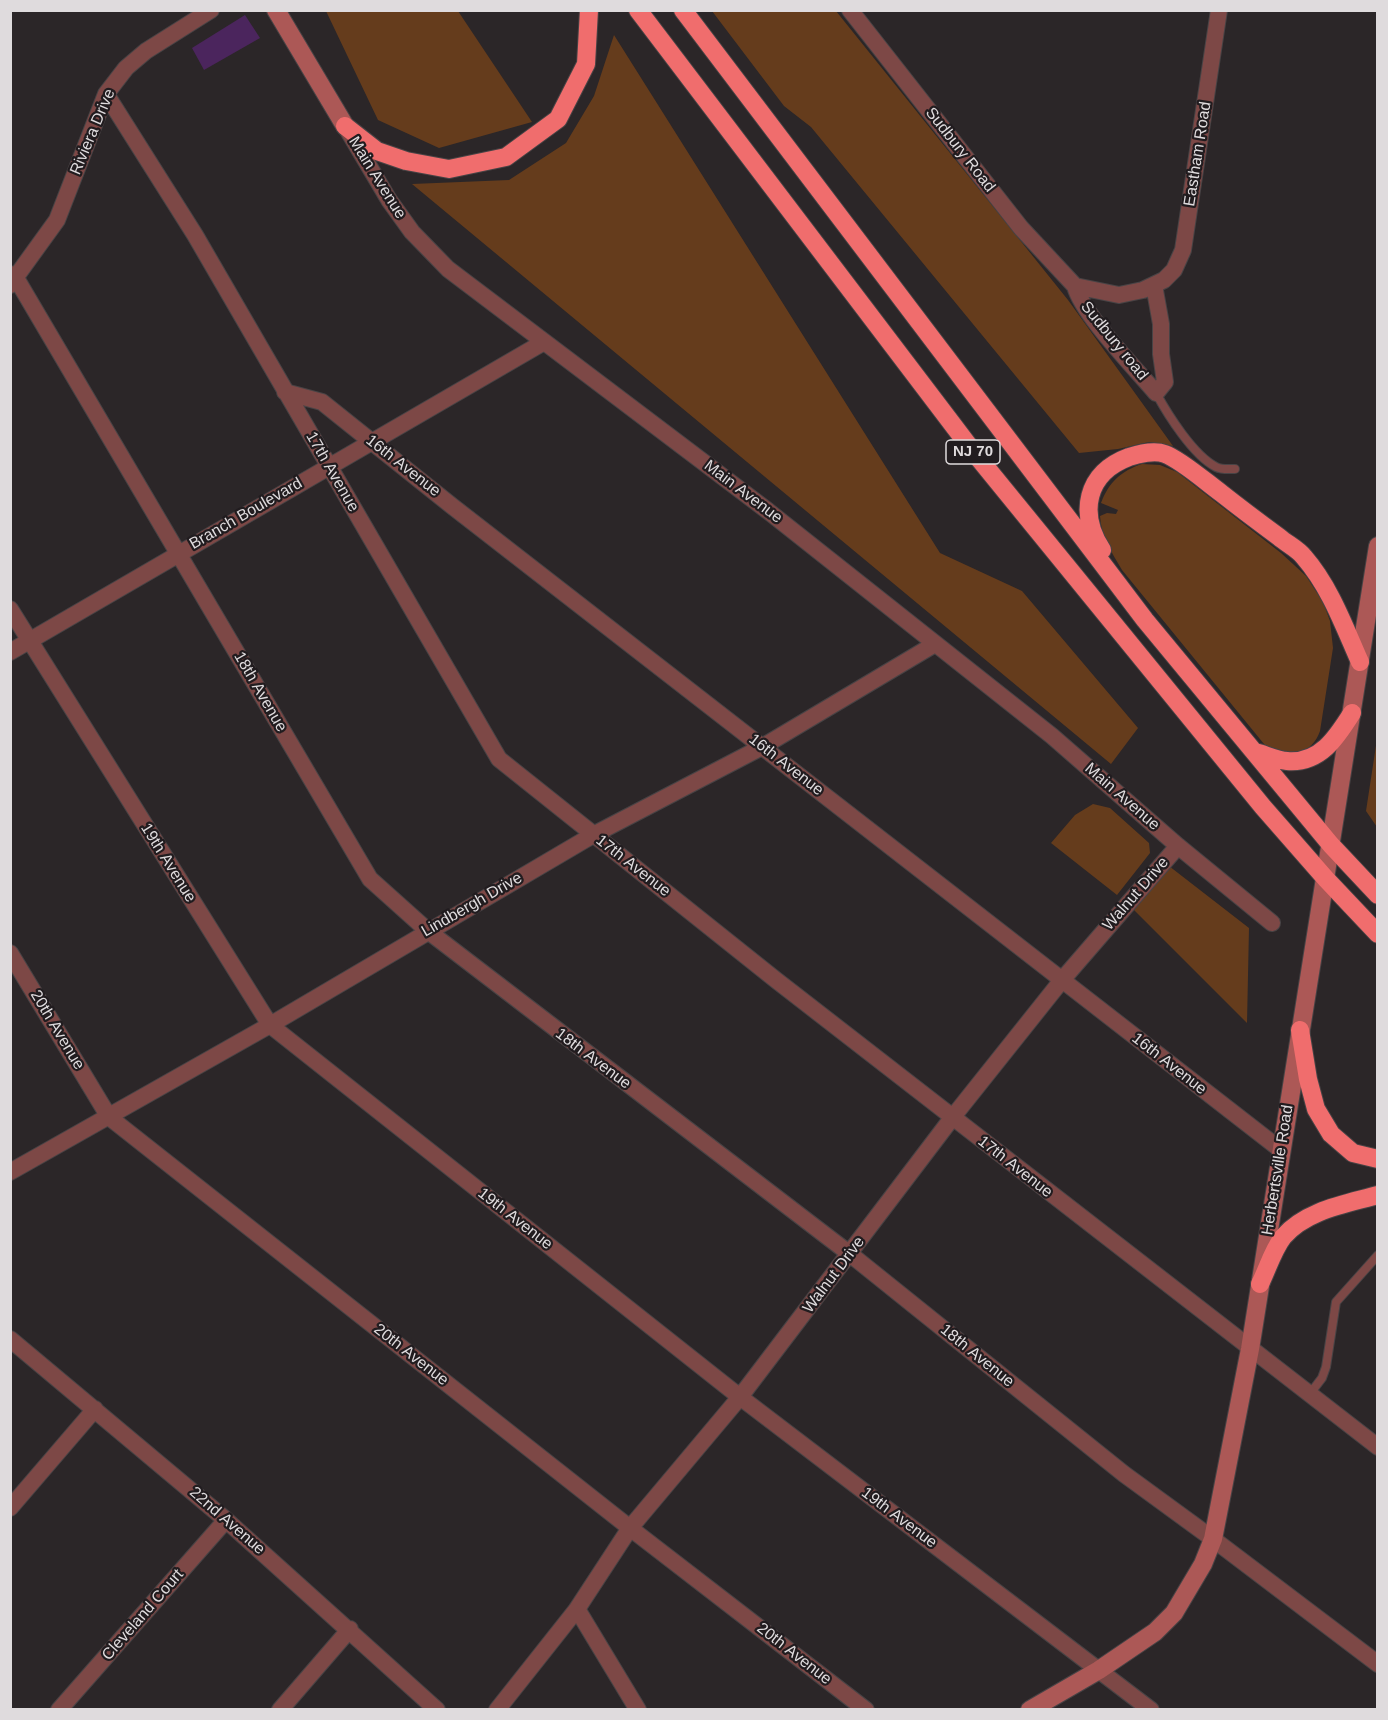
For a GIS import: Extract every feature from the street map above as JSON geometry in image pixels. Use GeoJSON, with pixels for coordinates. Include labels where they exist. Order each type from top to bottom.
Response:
{"type":"FeatureCollection","features":[{"type":"Feature","properties":{"kind":"highway"},"geometry":{"type":"LineString","coordinates":[[345,126],[377,151],[406,161],[449,169],[506,157],[558,119],[586,64],[589,10]]}},
{"type":"Feature","properties":{"kind":"highway","name":"NJ 70"},"geometry":{"type":"LineString","coordinates":[[638,10],[972,450],[1263,807],[1377,936]]}},
{"type":"Feature","properties":{"kind":"highway","name":"NJ 70"},"geometry":{"type":"LineString","coordinates":[[684,12],[1145,620],[1331,845],[1377,895]]}},
{"type":"Feature","properties":{"kind":"highway"},"geometry":{"type":"LineString","coordinates":[[1145,620],[1096,541],[1090,522],[1088,503],[1091,491],[1098,479],[1114,463],[1137,454],[1164,453],[1189,469],[1303,555],[1337,608],[1360,662]]}},
{"type":"Feature","properties":{"kind":"highway"},"geometry":{"type":"LineString","coordinates":[[1255,752],[1288,761],[1305,759],[1323,751],[1336,739],[1352,713]]}},
{"type":"Feature","properties":{"kind":"highway"},"geometry":{"type":"LineString","coordinates":[[1300,1030],[1308,1079],[1316,1109],[1331,1134],[1353,1153],[1377,1159]]}},
{"type":"Feature","properties":{"kind":"highway"},"geometry":{"type":"LineString","coordinates":[[1260,1284],[1282,1238],[1298,1225],[1321,1212],[1377,1195]]}},
{"type":"Feature","properties":{"kind":"main road","name":"Main Avenue"},"geometry":{"type":"LineString","coordinates":[[276,10],[345,126]]}},
{"type":"Feature","properties":{"kind":"main road","name":"Herbertsville Road"},"geometry":{"type":"LineString","coordinates":[[1030,1710],[1099,1670],[1155,1632],[1174,1613],[1203,1564],[1214,1539],[1250,1349],[1377,546]]}},
{"type":"Feature","properties":{"kind":"street","name":"Riviera Drive"},"geometry":{"type":"LineString","coordinates":[[12,279],[57,220],[106,94],[126,68],[146,51],[211,10]]}},
{"type":"Feature","properties":{"kind":"street","name":"Sudbury Road"},"geometry":{"type":"LineString","coordinates":[[850,10],[1021,228],[1075,286]]}},
{"type":"Feature","properties":{"kind":"street","name":"Eastham Road"},"geometry":{"type":"LineString","coordinates":[[1154,285],[1164,280],[1174,270],[1183,250],[1219,10]]}},
{"type":"Feature","properties":{"kind":"street","name":"17th Avenue"},"geometry":{"type":"LineString","coordinates":[[106,94],[195,235],[499,759],[952,1118],[1377,1447]]}},
{"type":"Feature","properties":{"kind":"street","name":"Main Avenue"},"geometry":{"type":"LineString","coordinates":[[345,126],[389,200],[412,232],[448,269],[768,511],[1052,736],[1178,846],[1272,923]]}},
{"type":"Feature","properties":{"kind":"street","name":"18th Avenue"},"geometry":{"type":"LineString","coordinates":[[12,279],[179,554],[370,879],[428,931],[850,1254],[1124,1474],[1214,1539],[1377,1664]]}},
{"type":"Feature","properties":{"kind":"street"},"geometry":{"type":"LineString","coordinates":[[1075,286],[1119,295],[1154,285],[1161,324],[1161,387]]}},
{"type":"Feature","properties":{"kind":"street","name":"Sudbury road"},"geometry":{"type":"LineString","coordinates":[[1075,286],[1077,296],[1094,319],[1161,387]]}},
{"type":"Feature","properties":{"kind":"street","name":"Branch Boulevard"},"geometry":{"type":"LineString","coordinates":[[10,652],[544,342]]}},
{"type":"Feature","properties":{"kind":"street","name":"16th Avenue"},"geometry":{"type":"LineString","coordinates":[[285,392],[322,402],[1281,1150]]}},
{"type":"Feature","properties":{"kind":"street","name":"19th Avenue"},"geometry":{"type":"LineString","coordinates":[[10,609],[270,1025],[740,1397],[1151,1710]]}},
{"type":"Feature","properties":{"kind":"street","name":"Lindbergh Drive"},"geometry":{"type":"LineString","coordinates":[[10,1172],[270,1025],[593,835],[762,747],[935,644]]}},
{"type":"Feature","properties":{"kind":"street","name":"Walnut Drive"},"geometry":{"type":"LineString","coordinates":[[497,1710],[577,1609],[630,1528],[740,1397],[952,1118],[1062,980],[1178,846]]}},
{"type":"Feature","properties":{"kind":"street","name":"20th Avenue"},"geometry":{"type":"LineString","coordinates":[[10,953],[109,1117],[630,1528],[866,1710]]}},
{"type":"Feature","properties":{"kind":"street","name":"22nd Avenue"},"geometry":{"type":"LineString","coordinates":[[10,1339],[226,1520],[350,1629],[437,1710]]}},
{"type":"Feature","properties":{"kind":"street"},"geometry":{"type":"LineString","coordinates":[[10,1508],[95,1408]]}},
{"type":"Feature","properties":{"kind":"street","name":"Cleveland Court"},"geometry":{"type":"LineString","coordinates":[[59,1710],[226,1520]]}},
{"type":"Feature","properties":{"kind":"street"},"geometry":{"type":"LineString","coordinates":[[577,1609],[638,1710]]}},
{"type":"Feature","properties":{"kind":"street"},"geometry":{"type":"LineString","coordinates":[[280,1710],[350,1629]]}},
{"type":"Feature","properties":{"kind":"lane","name":"Sudbury Road"},"geometry":{"type":"LineString","coordinates":[[1161,387],[1172,419],[1205,459],[1222,469],[1235,469]]}},
{"type":"Feature","properties":{"kind":"lane"},"geometry":{"type":"LineString","coordinates":[[1309,1395],[1322,1378],[1326,1367],[1336,1302],[1377,1256]]}},
{"type":"Feature","properties":{"kind":"shaded area"},"geometry":{"type":"Polygon","coordinates":[[[326,11],[458,11],[532,122],[439,148],[378,120],[326,11]]]}},
{"type":"Feature","properties":{"kind":"shaded area"},"geometry":{"type":"Polygon","coordinates":[[[712,11],[836,11],[1068,300],[1173,446],[1149,442],[1118,449],[1079,453],[811,127],[784,106],[712,11]]]}},
{"type":"Feature","properties":{"kind":"shaded area"},"geometry":{"type":"Polygon","coordinates":[[[614,35],[940,553],[1022,591],[1138,728],[1111,764],[412,184],[509,180],[566,143],[594,96],[614,35]]]}},
{"type":"Feature","properties":{"kind":"shaded area"},"geometry":{"type":"Polygon","coordinates":[[[1142,464],[1160,465],[1177,472],[1281,553],[1306,576],[1323,602],[1330,621],[1333,648],[1320,731],[1315,741],[1304,751],[1300,753],[1295,751],[1294,755],[1270,749],[1264,744],[1122,570],[1114,557],[1105,537],[1100,516],[1107,513],[1116,514],[1118,510],[1101,503],[1117,478],[1142,464]]]}},
{"type":"Feature","properties":{"kind":"shaded area"},"geometry":{"type":"Polygon","coordinates":[[[1377,739],[1377,827],[1366,811],[1377,739]]]}},
{"type":"Feature","properties":{"kind":"shaded area"},"geometry":{"type":"Polygon","coordinates":[[[1093,804],[1110,808],[1149,843],[1150,853],[1117,895],[1051,843],[1075,815],[1093,804]]]}},
{"type":"Feature","properties":{"kind":"shaded area"},"geometry":{"type":"Polygon","coordinates":[[[1169,866],[1249,928],[1247,1023],[1134,910],[1169,866]]]}},
{"type":"Feature","properties":{"kind":"building"},"geometry":{"type":"Polygon","coordinates":[[[245,15],[260,38],[204,70],[192,48],[245,15]]]}}]}
